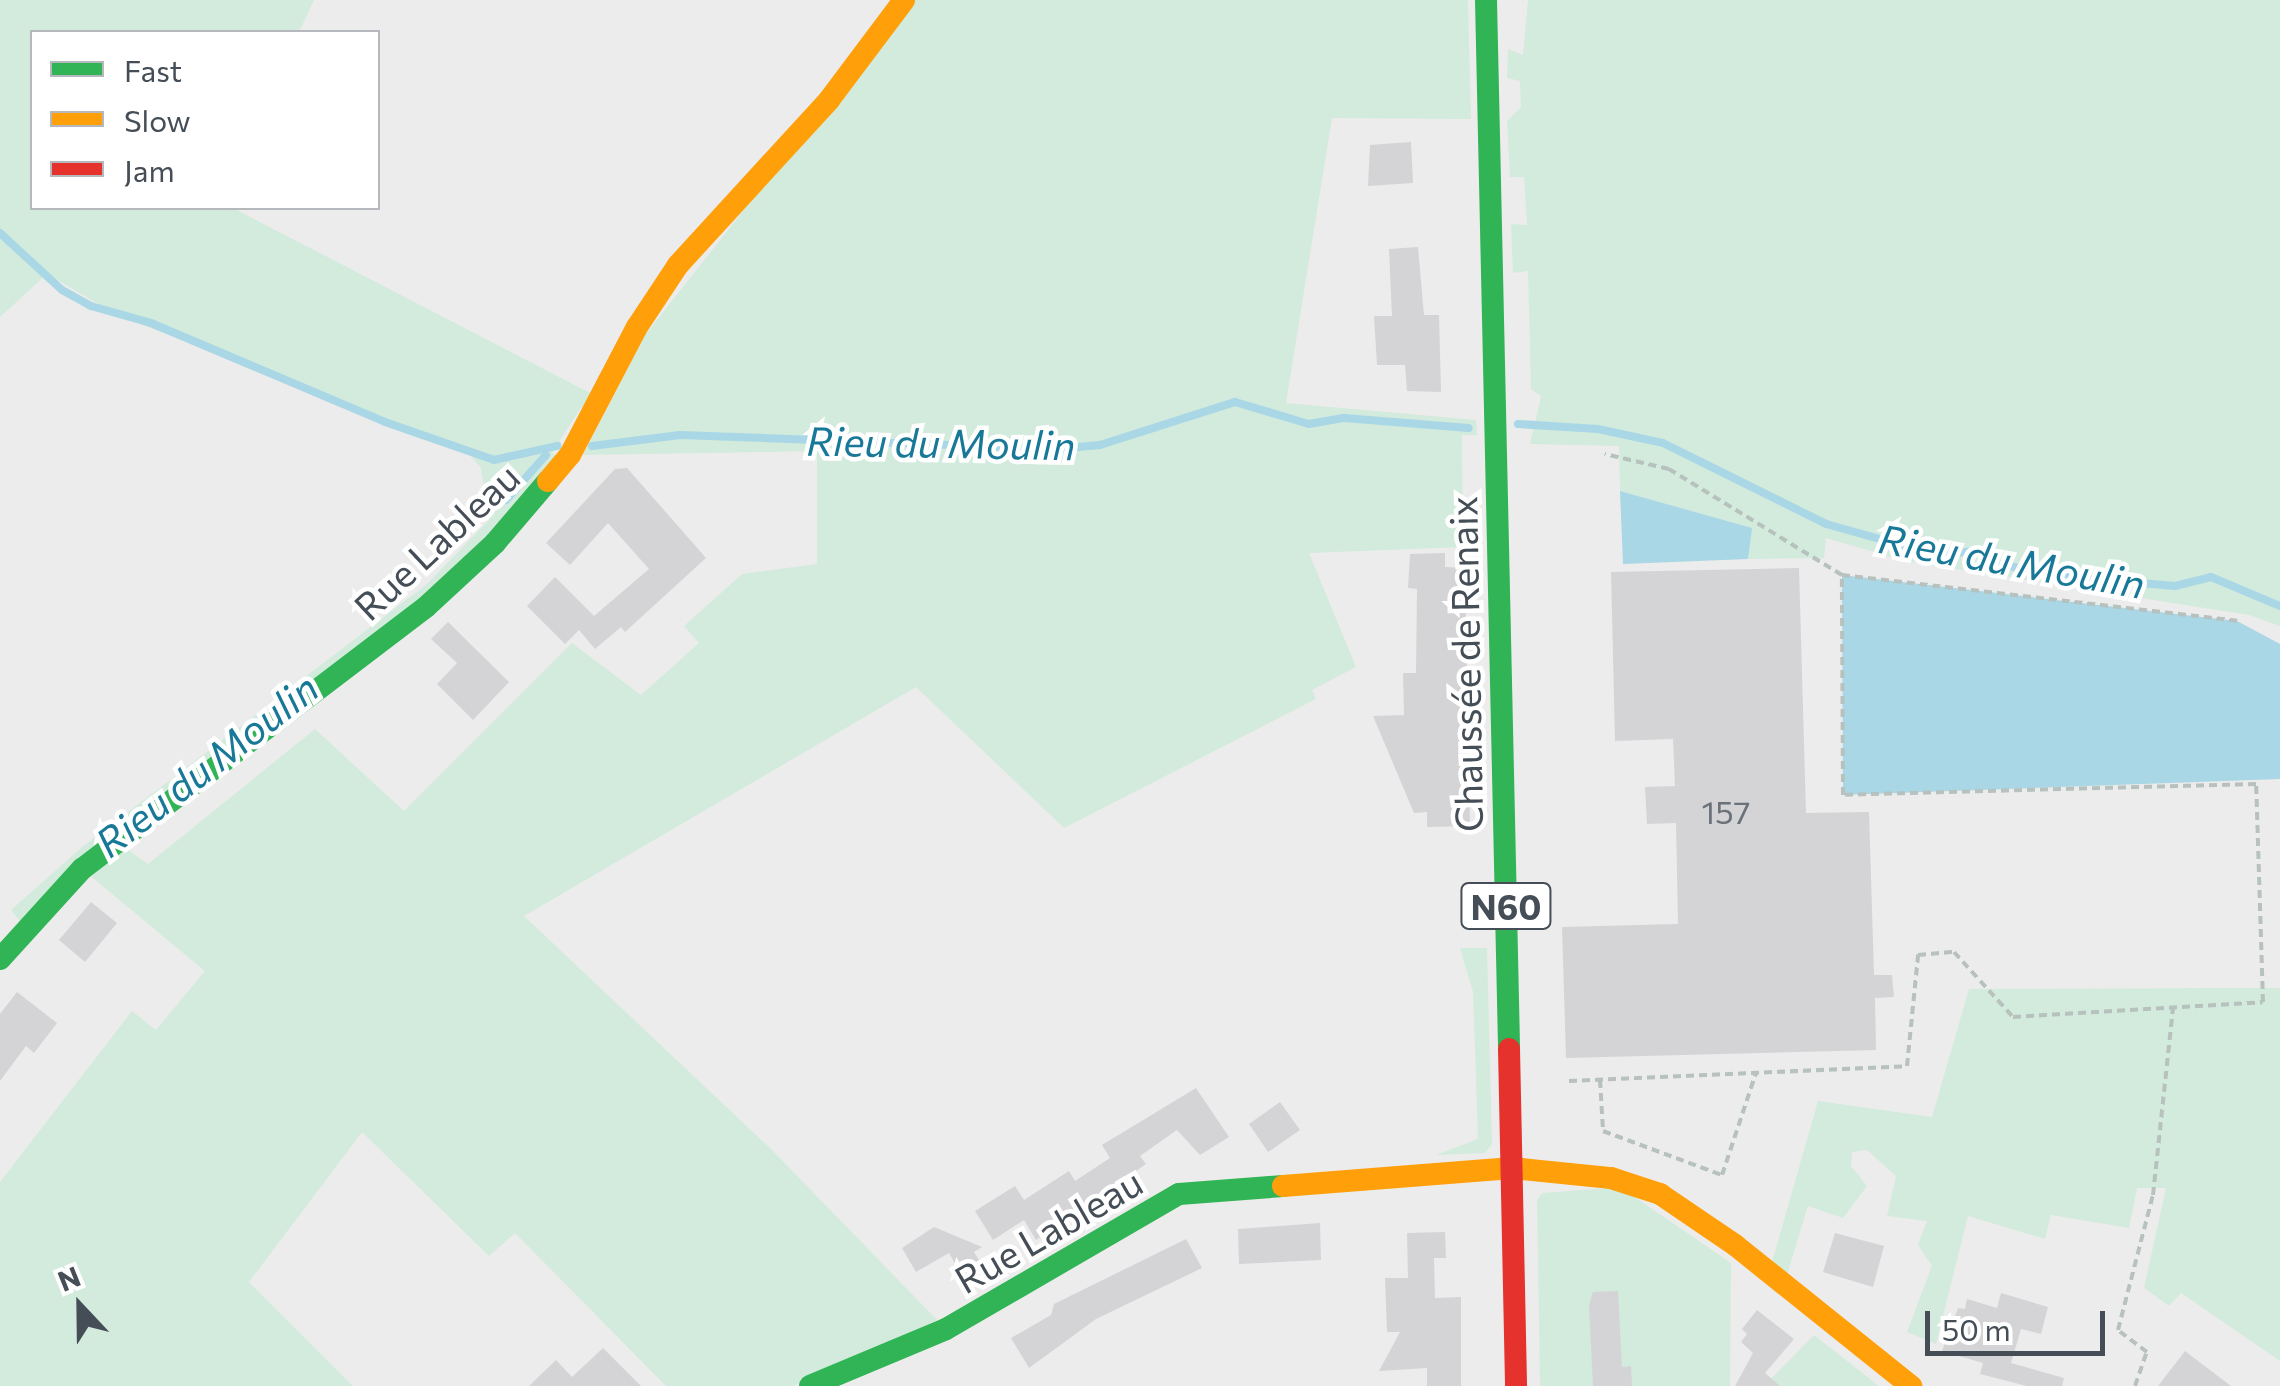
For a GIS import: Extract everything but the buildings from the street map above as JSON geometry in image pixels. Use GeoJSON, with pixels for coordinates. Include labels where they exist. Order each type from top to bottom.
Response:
{"type":"FeatureCollection","features":[{"type":"Feature","properties":{"kind":"street","name":"Rue Lableau"},"geometry":{"type":"LineString","coordinates":[[0,959],[82,869],[426,607],[526,510],[570,455],[636,327],[678,265],[830,100],[904,0]]}},
{"type":"Feature","properties":{"kind":"street","name":"Chaussée de Renaix"},"geometry":{"type":"LineString","coordinates":[[1486,0],[1516,1386]]}},
{"type":"Feature","properties":{"kind":"street","name":"Rue Lableau"},"geometry":{"type":"LineString","coordinates":[[810,1386],[946,1330],[1179,1194],[1512,1168],[1611,1178],[1660,1194],[1707,1223],[1911,1386]]}},
{"type":"Feature","properties":{"kind":"path"},"geometry":{"type":"LineString","coordinates":[[1606,454],[1669,469],[1842,575],[2237,620]]}},
{"type":"Feature","properties":{"kind":"path"},"geometry":{"type":"LineString","coordinates":[[1569,1081],[1907,1066],[1918,955],[1954,952],[2013,1017],[2263,1002],[2256,784],[1842,795],[1842,575]]}},
{"type":"Feature","properties":{"kind":"path"},"geometry":{"type":"LineString","coordinates":[[2135,1386],[2147,1352],[2118,1330],[2153,1195],[2173,1007]]}},
{"type":"Feature","properties":{"kind":"path"},"geometry":{"type":"LineString","coordinates":[[1600,1080],[1603,1131],[1722,1175],[1756,1073]]}},
{"type":"Feature","properties":{"kind":"green space"},"geometry":{"type":"Polygon","coordinates":[[[0,0],[314,0],[300,30],[30,30],[30,210],[237,210],[590,393],[642,307],[585,412],[582,406],[552,453],[562,458],[448,582],[89,858],[21,922],[11,910],[81,848],[427,584],[489,520],[481,468],[467,451],[117,315],[47,274],[0,317],[0,0]]]}},
{"type":"Feature","properties":{"kind":"green space"},"geometry":{"type":"Polygon","coordinates":[[[910,0],[1468,0],[1471,119],[1332,118],[1286,403],[1476,420],[1477,435],[1462,435],[1463,547],[1309,553],[1356,667],[1312,690],[1316,699],[1064,828],[916,687],[524,916],[772,1150],[937,1320],[793,1386],[666,1386],[515,1233],[489,1256],[362,1132],[249,1282],[353,1386],[0,1386],[0,1182],[132,1011],[156,1030],[205,971],[87,873],[123,846],[148,864],[315,729],[404,811],[572,643],[641,695],[699,643],[684,626],[742,574],[817,564],[817,451],[583,455],[645,335],[910,0]]]}},
{"type":"Feature","properties":{"kind":"green space"},"geometry":{"type":"Polygon","coordinates":[[[1528,0],[2280,0],[2280,626],[2249,615],[1905,561],[1826,538],[1824,558],[1748,559],[1751,528],[1620,491],[1619,446],[1530,444],[1541,396],[1531,389],[1528,271],[1513,273],[1511,224],[1527,225],[1524,177],[1510,177],[1507,121],[1521,107],[1520,81],[1507,78],[1508,49],[1523,55],[1528,0]]]}},
{"type":"Feature","properties":{"kind":"green space"},"geometry":{"type":"Polygon","coordinates":[[[1460,948],[1487,948],[1492,1144],[1485,1153],[1436,1155],[1478,1139],[1473,992],[1460,948]]]}},
{"type":"Feature","properties":{"kind":"green space"},"geometry":{"type":"Polygon","coordinates":[[[2280,988],[2280,1361],[2181,1293],[2169,1306],[2144,1288],[2166,1188],[2137,1188],[2129,1228],[2051,1215],[2045,1239],[1968,1216],[1936,1344],[1907,1332],[1932,1266],[1918,1245],[1927,1221],[1887,1216],[1896,1176],[1867,1150],[1852,1152],[1851,1166],[1867,1186],[1843,1218],[1808,1206],[1787,1275],[1772,1262],[1818,1101],[1932,1117],[1969,989],[2280,988]]]}},
{"type":"Feature","properties":{"kind":"green space"},"geometry":{"type":"Polygon","coordinates":[[[1620,1187],[1731,1263],[1730,1386],[1540,1386],[1537,1200],[1542,1193],[1620,1187]]]}},
{"type":"Feature","properties":{"kind":"green space"},"geometry":{"type":"Polygon","coordinates":[[[1814,1335],[1879,1386],[1764,1386],[1814,1335]]]}},
{"type":"Feature","properties":{"kind":"water"},"geometry":{"type":"Polygon","coordinates":[[[1620,491],[1752,528],[1748,559],[1623,564],[1620,491]]]}},
{"type":"Feature","properties":{"kind":"water"},"geometry":{"type":"Polygon","coordinates":[[[1842,575],[2237,621],[2280,644],[2280,779],[1843,795],[1842,575]]]}},
{"type":"Feature","properties":{"kind":"waterway"},"geometry":{"type":"LineString","coordinates":[[0,233],[62,290],[91,306],[151,323],[385,422],[494,460],[557,446]]}},
{"type":"Feature","properties":{"kind":"waterway","name":"Rieu du Moulin"},"geometry":{"type":"LineString","coordinates":[[592,446],[680,435],[1056,449],[1100,445],[1235,402],[1309,424],[1344,418],[1469,428]]}},
{"type":"Feature","properties":{"kind":"waterway","name":"Rieu du Moulin"},"geometry":{"type":"LineString","coordinates":[[1518,424],[1598,429],[1663,443],[1826,524],[1937,555],[1975,551],[2000,564],[2051,575],[2175,586],[2211,577],[2280,606]]}},
{"type":"Feature","properties":{"kind":"waterway"},"geometry":{"type":"LineString","coordinates":[[506,500],[546,455]]}},
{"type":"Feature","properties":{"kind":"traffic: fast"},"geometry":{"type":"LineString","coordinates":[[1486,0],[1509,1049]]}},
{"type":"Feature","properties":{"kind":"traffic: fast"},"geometry":{"type":"LineString","coordinates":[[0,959],[82,869],[426,607],[495,543],[548,481]]}},
{"type":"Feature","properties":{"kind":"traffic: fast"},"geometry":{"type":"LineString","coordinates":[[810,1386],[946,1329],[1179,1194],[1283,1186]]}},
{"type":"Feature","properties":{"kind":"traffic: slow"},"geometry":{"type":"LineString","coordinates":[[548,481],[570,455],[637,327],[678,265],[829,100],[904,0]]}},
{"type":"Feature","properties":{"kind":"traffic: slow"},"geometry":{"type":"LineString","coordinates":[[1283,1186],[1512,1168],[1611,1178],[1660,1194],[1735,1245],[1911,1386]]}},
{"type":"Feature","properties":{"kind":"traffic: jam"},"geometry":{"type":"LineString","coordinates":[[1509,1049],[1516,1386]]}}]}
